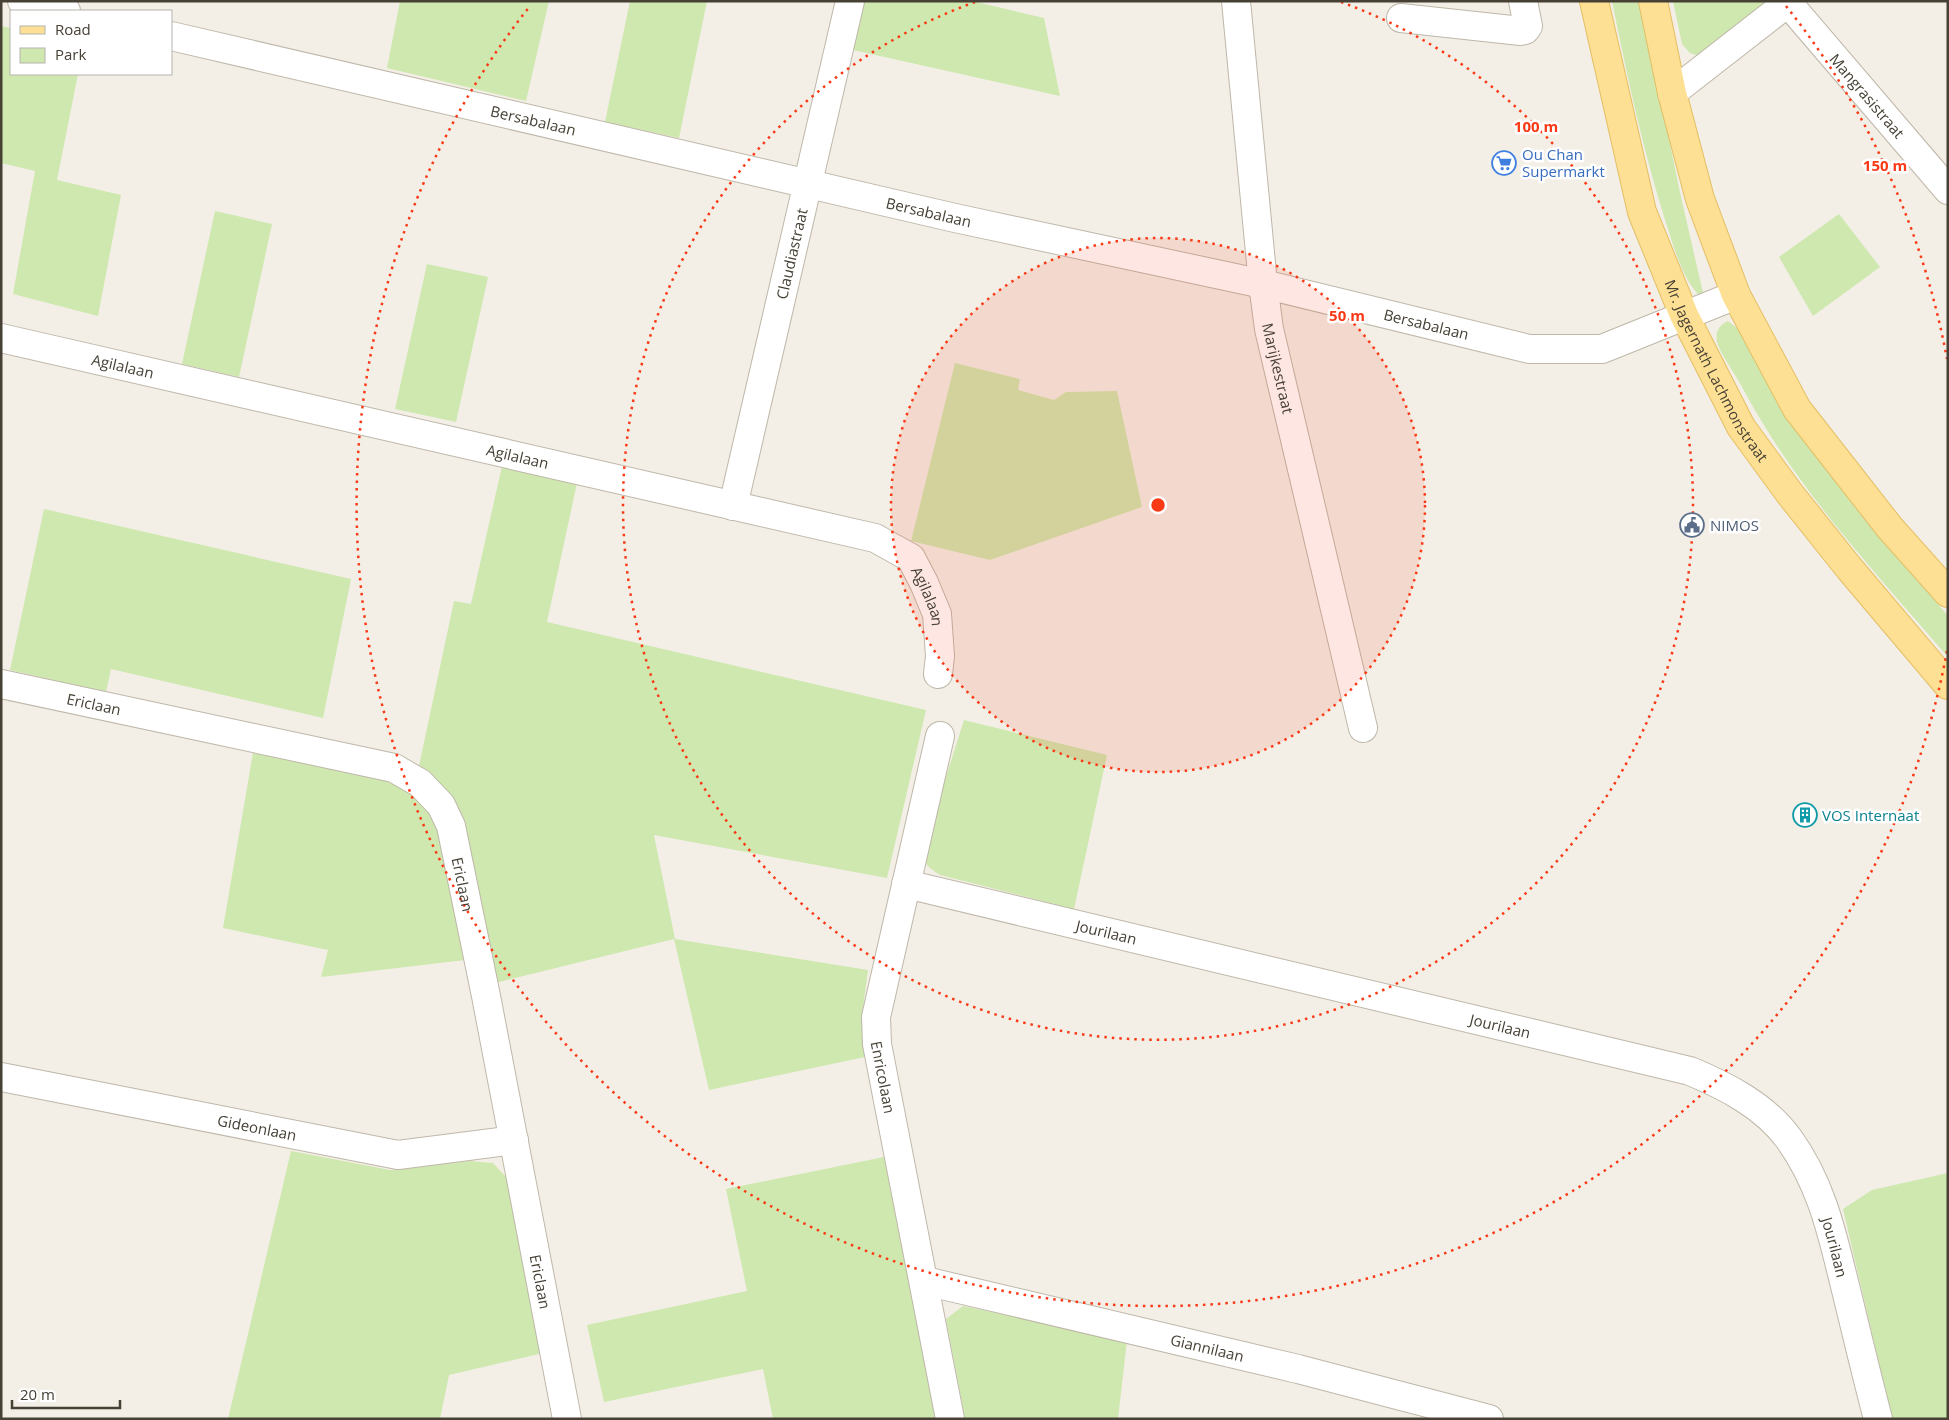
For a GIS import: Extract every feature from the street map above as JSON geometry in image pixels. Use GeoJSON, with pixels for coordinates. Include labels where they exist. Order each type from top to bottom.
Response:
{"type":"FeatureCollection","features":[{"type":"Feature","properties":{"kind":"main road","name":"Mr. Jagernath Lachmonstraat"},"geometry":{"type":"LineString","coordinates":[[1594,1],[1642,212],[1684,315],[1741,427],[1790,494],[1849,568],[1948,686]]}},
{"type":"Feature","properties":{"kind":"main road"},"geometry":{"type":"LineString","coordinates":[[1653,1],[1672,93],[1700,199],[1736,295],[1797,409],[1890,528],[1944,581]]}},
{"type":"Feature","properties":{"kind":"street"},"geometry":{"type":"LineString","coordinates":[[22,1],[62,10]]}},
{"type":"Feature","properties":{"kind":"street","name":"Claudiastraat"},"geometry":{"type":"LineString","coordinates":[[733,506],[806,183],[850,1]]}},
{"type":"Feature","properties":{"kind":"street","name":"Marijkestraat"},"geometry":{"type":"LineString","coordinates":[[1236,1],[1262,284],[1269,329],[1363,728]]}},
{"type":"Feature","properties":{"kind":"street"},"geometry":{"type":"LineString","coordinates":[[1400,18],[1521,31],[1525,30],[1528,26],[1523,1]]}},
{"type":"Feature","properties":{"kind":"street"},"geometry":{"type":"LineString","coordinates":[[1672,93],[1789,2]]}},
{"type":"Feature","properties":{"kind":"street","name":"Mangrasistraat"},"geometry":{"type":"LineString","coordinates":[[1789,2],[1948,190]]}},
{"type":"Feature","properties":{"kind":"street","name":"Bersabalaan"},"geometry":{"type":"LineString","coordinates":[[172,36],[955,218],[1262,284],[1529,349],[1602,349],[1736,295]]}},
{"type":"Feature","properties":{"kind":"street","name":"Agilalaan"},"geometry":{"type":"LineString","coordinates":[[1,338],[875,538],[910,558],[924,583],[937,614],[940,656],[938,674]]}},
{"type":"Feature","properties":{"kind":"street","name":"Ericlaan"},"geometry":{"type":"LineString","coordinates":[[1,684],[394,768],[420,783],[441,805],[451,826],[514,1140],[567,1419]]}},
{"type":"Feature","properties":{"kind":"street","name":"Enricolaan"},"geometry":{"type":"LineString","coordinates":[[940,736],[876,1017],[877,1044],[950,1419]]}},
{"type":"Feature","properties":{"kind":"street","name":"Jourilaan"},"geometry":{"type":"LineString","coordinates":[[906,884],[1680,1069],[1717,1082],[1767,1116],[1788,1138],[1811,1176],[1828,1217],[1878,1419]]}},
{"type":"Feature","properties":{"kind":"street","name":"Gideonlaan"},"geometry":{"type":"LineString","coordinates":[[1,1077],[398,1155],[514,1140]]}},
{"type":"Feature","properties":{"kind":"street","name":"Giannilaan"},"geometry":{"type":"LineString","coordinates":[[924,1281],[1298,1369],[1489,1419]]}},
{"type":"Feature","properties":{"kind":"green space"},"geometry":{"type":"Polygon","coordinates":[[[400,1],[549,1],[526,101],[387,68],[400,1]]]}},
{"type":"Feature","properties":{"kind":"green space"},"geometry":{"type":"Polygon","coordinates":[[[630,1],[707,1],[679,138],[605,122],[630,1]]]}},
{"type":"Feature","properties":{"kind":"green space"},"geometry":{"type":"Polygon","coordinates":[[[862,1],[972,1],[1044,18],[1060,96],[853,50],[862,1]]]}},
{"type":"Feature","properties":{"kind":"green space"},"geometry":{"type":"Polygon","coordinates":[[[1612,1],[1641,1],[1679,188],[1703,293],[1699,295],[1688,280],[1679,261],[1658,196],[1636,113],[1612,1]]]}},
{"type":"Feature","properties":{"kind":"green space"},"geometry":{"type":"Polygon","coordinates":[[[1673,1],[1768,1],[1702,57],[1690,53],[1682,44],[1673,1]]]}},
{"type":"Feature","properties":{"kind":"green space"},"geometry":{"type":"Polygon","coordinates":[[[1,26],[10,28],[10,75],[78,75],[57,180],[121,195],[98,316],[13,294],[35,171],[1,163],[1,26]]]}},
{"type":"Feature","properties":{"kind":"green space"},"geometry":{"type":"Polygon","coordinates":[[[215,211],[272,224],[239,377],[182,364],[215,211]]]}},
{"type":"Feature","properties":{"kind":"green space"},"geometry":{"type":"Polygon","coordinates":[[[1839,214],[1880,267],[1813,316],[1779,257],[1839,214]]]}},
{"type":"Feature","properties":{"kind":"green space"},"geometry":{"type":"Polygon","coordinates":[[[427,264],[488,277],[456,422],[395,409],[427,264]]]}},
{"type":"Feature","properties":{"kind":"green space"},"geometry":{"type":"Polygon","coordinates":[[[1728,321],[1746,335],[1872,525],[1948,616],[1948,657],[1864,560],[1810,493],[1785,458],[1719,347],[1717,332],[1728,321]]]}},
{"type":"Feature","properties":{"kind":"green space"},"geometry":{"type":"Polygon","coordinates":[[[955,363],[1020,379],[1018,390],[1054,400],[1066,392],[1117,391],[1142,507],[990,560],[911,541],[955,363]]]}},
{"type":"Feature","properties":{"kind":"green space"},"geometry":{"type":"Polygon","coordinates":[[[502,466],[577,483],[547,622],[926,710],[887,878],[654,835],[675,939],[868,970],[862,1015],[865,1057],[709,1090],[674,939],[495,983],[454,804],[438,782],[419,766],[454,601],[471,604],[502,466]]]}},
{"type":"Feature","properties":{"kind":"green space"},"geometry":{"type":"Polygon","coordinates":[[[44,509],[351,579],[323,718],[111,669],[106,692],[10,670],[44,509]]]}},
{"type":"Feature","properties":{"kind":"green space"},"geometry":{"type":"Polygon","coordinates":[[[964,720],[1107,755],[1074,909],[940,875],[926,864],[924,860],[924,846],[964,720]]]}},
{"type":"Feature","properties":{"kind":"green space"},"geometry":{"type":"Polygon","coordinates":[[[253,753],[378,779],[405,791],[417,800],[428,812],[438,828],[465,960],[321,977],[328,950],[223,928],[253,753]]]}},
{"type":"Feature","properties":{"kind":"green space"},"geometry":{"type":"Polygon","coordinates":[[[291,1151],[390,1170],[470,1161],[493,1163],[506,1177],[513,1199],[543,1353],[449,1375],[440,1419],[228,1419],[291,1151]]]}},
{"type":"Feature","properties":{"kind":"green space"},"geometry":{"type":"Polygon","coordinates":[[[884,1157],[936,1419],[773,1419],[763,1369],[604,1402],[587,1325],[747,1291],[726,1189],[884,1157]]]}},
{"type":"Feature","properties":{"kind":"green space"},"geometry":{"type":"Polygon","coordinates":[[[1948,1173],[1948,1419],[1892,1419],[1843,1209],[1872,1190],[1948,1173]]]}},
{"type":"Feature","properties":{"kind":"green space"},"geometry":{"type":"Polygon","coordinates":[[[963,1306],[1127,1340],[1118,1419],[965,1419],[946,1319],[963,1306]]]}},
{"type":"Feature","properties":{"kind":"place","name":"Ou Chan Supermarkt"},"geometry":{"type":"Point","coordinates":[1504,163]}},
{"type":"Feature","properties":{"kind":"place","name":"NIMOS"},"geometry":{"type":"Point","coordinates":[1692,525]}},
{"type":"Feature","properties":{"kind":"place","name":"VOS Internaat"},"geometry":{"type":"Point","coordinates":[1805,815]}}]}
